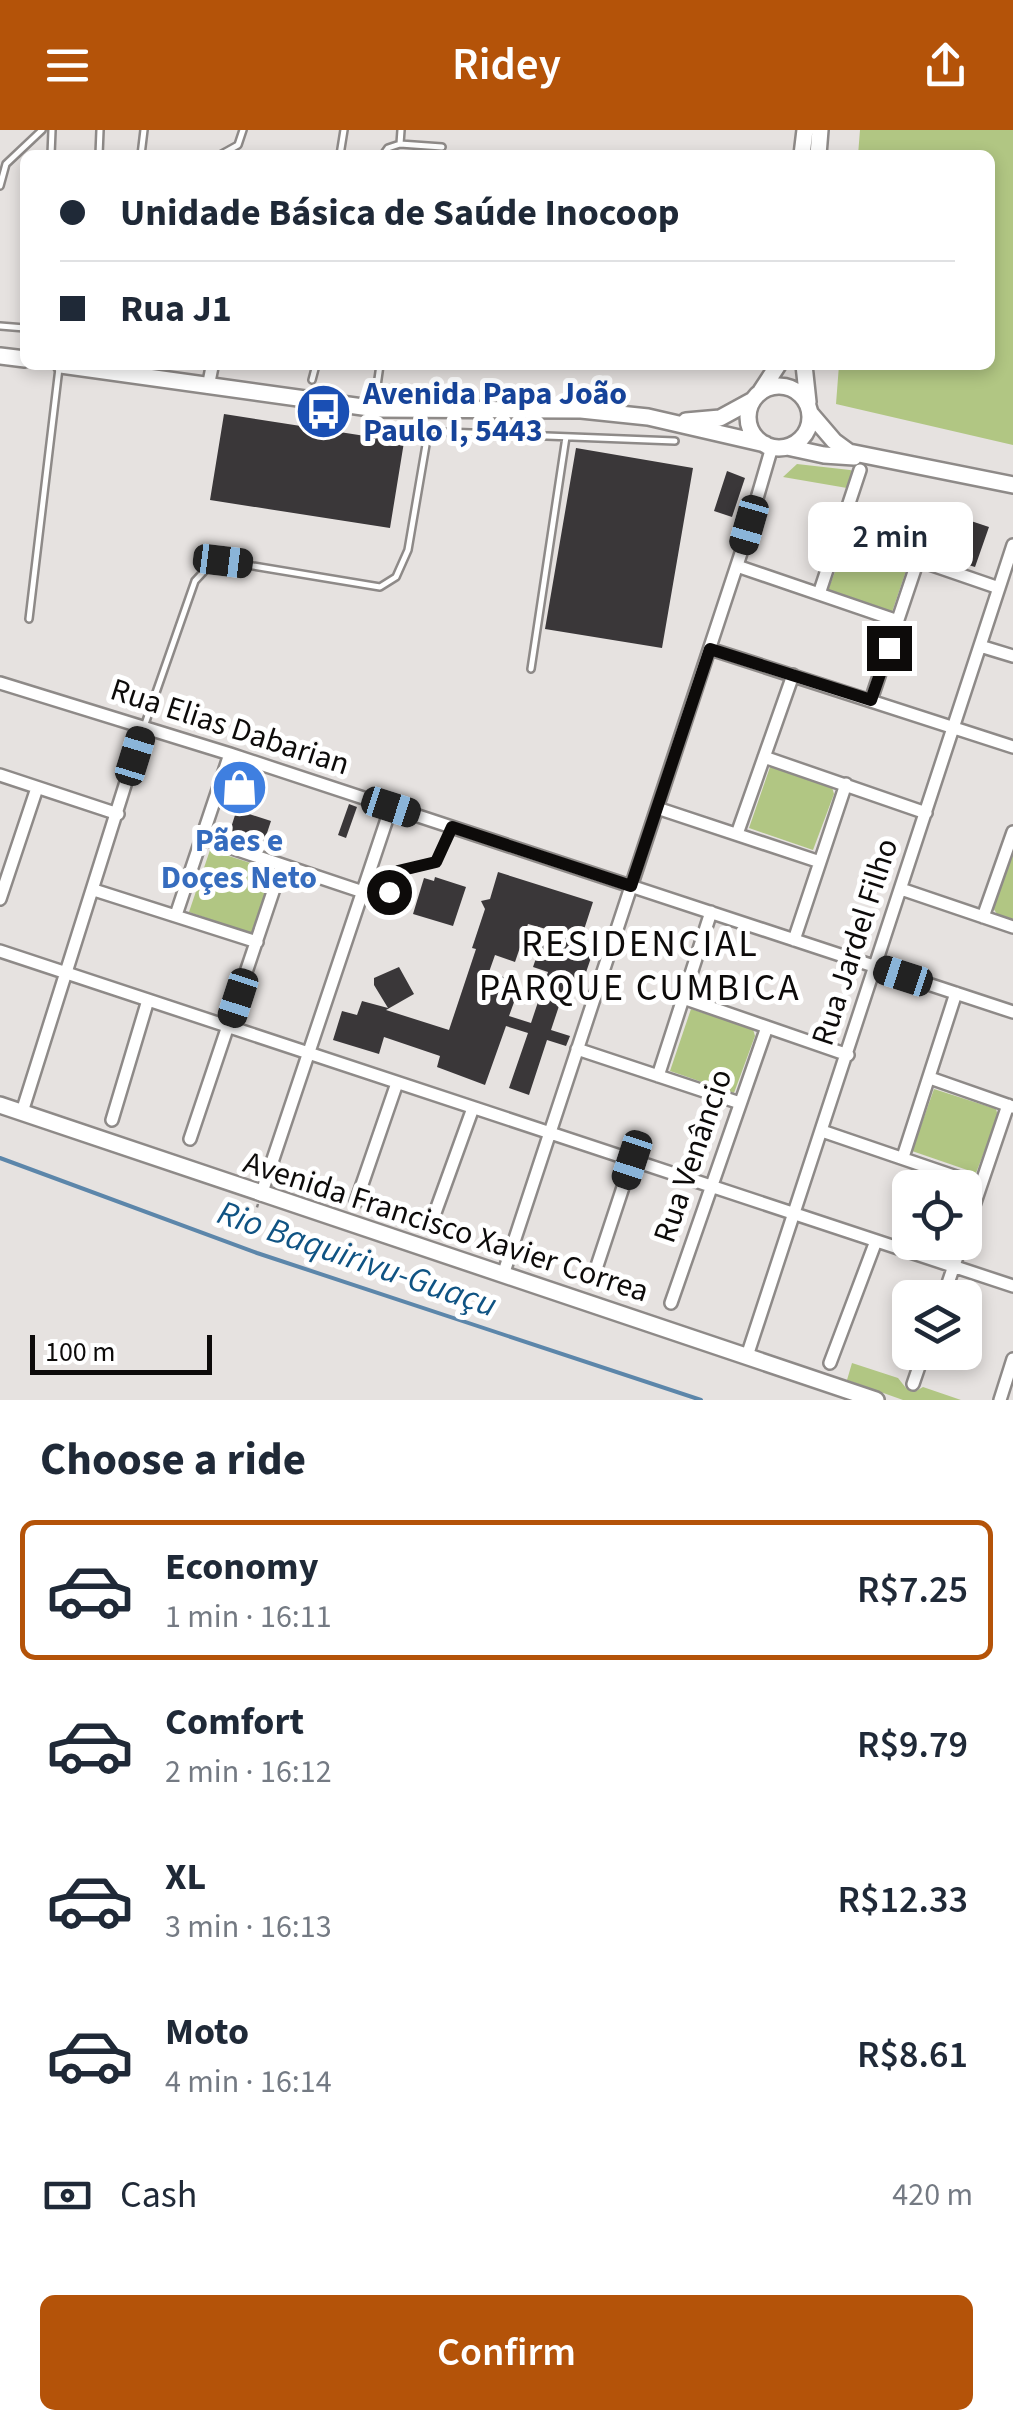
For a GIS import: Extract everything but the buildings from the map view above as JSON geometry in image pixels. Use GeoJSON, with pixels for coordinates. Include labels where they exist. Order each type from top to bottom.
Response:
{"type":"FeatureCollection","features":[{"type":"Feature","properties":{"kind":"main road"},"geometry":{"type":"LineString","coordinates":[[94,370],[377,409],[582,410],[672,421],[862,463],[1013,484]]}},
{"type":"Feature","properties":{"kind":"main road"},"geometry":{"type":"LineString","coordinates":[[775,370],[748,414],[750,428],[775,446]]}},
{"type":"Feature","properties":{"kind":"main road"},"geometry":{"type":"LineString","coordinates":[[775,446],[805,434],[809,410],[805,370]]}},
{"type":"Feature","properties":{"kind":"main road"},"geometry":{"type":"LineString","coordinates":[[672,421],[720,418],[772,387],[786,387],[800,394],[834,440],[862,463]]}},
{"type":"Feature","properties":{"kind":"main road","name":"Avenida Francisco Xavier Correa"},"geometry":{"type":"LineString","coordinates":[[0,1105],[876,1400]]}},
{"type":"Feature","properties":{"kind":"street"},"geometry":{"type":"LineString","coordinates":[[208,387],[211,370]]}},
{"type":"Feature","properties":{"kind":"street"},"geometry":{"type":"LineString","coordinates":[[503,1275],[775,446]]}},
{"type":"Feature","properties":{"kind":"street"},"geometry":{"type":"LineString","coordinates":[[819,594],[862,463]]}},
{"type":"Feature","properties":{"kind":"street"},"geometry":{"type":"LineString","coordinates":[[839,534],[999,588]]}},
{"type":"Feature","properties":{"kind":"street","name":"Rua Jardel Filho"},"geometry":{"type":"LineString","coordinates":[[747,1356],[1013,545]]}},
{"type":"Feature","properties":{"kind":"street"},"geometry":{"type":"LineString","coordinates":[[871,700],[918,560]]}},
{"type":"Feature","properties":{"kind":"street"},"geometry":{"type":"LineString","coordinates":[[736,566],[898,621]]}},
{"type":"Feature","properties":{"kind":"street"},"geometry":{"type":"LineString","coordinates":[[980,646],[1013,656]]}},
{"type":"Feature","properties":{"kind":"street"},"geometry":{"type":"LineString","coordinates":[[710,649],[1013,747]]}},
{"type":"Feature","properties":{"kind":"street"},"geometry":{"type":"LineString","coordinates":[[737,834],[793,676]]}},
{"type":"Feature","properties":{"kind":"street","name":"Rua Elias Dabarian"},"geometry":{"type":"LineString","coordinates":[[0,683],[230,754],[1013,1012]]}},
{"type":"Feature","properties":{"kind":"street"},"geometry":{"type":"LineString","coordinates":[[22,1112],[144,728]]}},
{"type":"Feature","properties":{"kind":"street"},"geometry":{"type":"LineString","coordinates":[[176,915],[230,754]]}},
{"type":"Feature","properties":{"kind":"street"},"geometry":{"type":"LineString","coordinates":[[764,757],[926,813]]}},
{"type":"Feature","properties":{"kind":"street"},"geometry":{"type":"LineString","coordinates":[[0,775],[118,814]]}},
{"type":"Feature","properties":{"kind":"street"},"geometry":{"type":"LineString","coordinates":[[794,940],[846,784]]}},
{"type":"Feature","properties":{"kind":"street"},"geometry":{"type":"LineString","coordinates":[[0,899],[6,864],[37,788]]}},
{"type":"Feature","properties":{"kind":"street"},"geometry":{"type":"LineString","coordinates":[[261,1195],[391,807]]}},
{"type":"Feature","properties":{"kind":"street"},"geometry":{"type":"LineString","coordinates":[[657,808],[820,862]]}},
{"type":"Feature","properties":{"kind":"street"},"geometry":{"type":"LineString","coordinates":[[984,917],[1012,835]]}},
{"type":"Feature","properties":{"kind":"street"},"geometry":{"type":"LineString","coordinates":[[202,838],[364,892]]}},
{"type":"Feature","properties":{"kind":"street"},"geometry":{"type":"LineString","coordinates":[[190,1139],[282,865]]}},
{"type":"Feature","properties":{"kind":"street"},"geometry":{"type":"LineString","coordinates":[[902,889],[1013,927]]}},
{"type":"Feature","properties":{"kind":"street"},"geometry":{"type":"LineString","coordinates":[[94,890],[256,942]]}},
{"type":"Feature","properties":{"kind":"street"},"geometry":{"type":"LineString","coordinates":[[658,1076],[710,912]]}},
{"type":"Feature","properties":{"kind":"street"},"geometry":{"type":"LineString","coordinates":[[0,951],[1013,1286]]}},
{"type":"Feature","properties":{"kind":"street"},"geometry":{"type":"LineString","coordinates":[[903,1158],[956,993]]}},
{"type":"Feature","properties":{"kind":"street"},"geometry":{"type":"LineString","coordinates":[[684,998],[848,1055]]}},
{"type":"Feature","properties":{"kind":"street"},"geometry":{"type":"LineString","coordinates":[[112,1120],[148,1000]]}},
{"type":"Feature","properties":{"kind":"street","name":"Rua Venâncio"},"geometry":{"type":"LineString","coordinates":[[671,1303],[767,1027]]}},
{"type":"Feature","properties":{"kind":"street"},"geometry":{"type":"LineString","coordinates":[[578,1049],[740,1102]]}},
{"type":"Feature","properties":{"kind":"street"},"geometry":{"type":"LineString","coordinates":[[930,1078],[1010,1106],[982,1180]]}},
{"type":"Feature","properties":{"kind":"street"},"geometry":{"type":"LineString","coordinates":[[356,1202],[397,1082]]}},
{"type":"Feature","properties":{"kind":"street"},"geometry":{"type":"LineString","coordinates":[[431,1224],[473,1108]]}},
{"type":"Feature","properties":{"kind":"street"},"geometry":{"type":"LineString","coordinates":[[822,1131],[937,1170]]}},
{"type":"Feature","properties":{"kind":"street"},"geometry":{"type":"LineString","coordinates":[[593,1278],[632,1160]]}},
{"type":"Feature","properties":{"kind":"street"},"geometry":{"type":"LineString","coordinates":[[830,1363],[876,1240]]}},
{"type":"Feature","properties":{"kind":"street"},"geometry":{"type":"LineString","coordinates":[[949,1280],[956,1260]]}},
{"type":"Feature","properties":{"kind":"street"},"geometry":{"type":"LineString","coordinates":[[1000,1400],[1013,1359]]}},
{"type":"Feature","properties":{"kind":"street"},"geometry":{"type":"LineString","coordinates":[[913,1384],[918,1370]]}},
{"type":"Feature","properties":{"kind":"lane"},"geometry":{"type":"LineString","coordinates":[[21,150],[42,130]]}},
{"type":"Feature","properties":{"kind":"lane"},"geometry":{"type":"LineString","coordinates":[[229,150],[238,145],[243,130]]}},
{"type":"Feature","properties":{"kind":"lane"},"geometry":{"type":"LineString","coordinates":[[400,144],[401,130]]}},
{"type":"Feature","properties":{"kind":"lane"},"geometry":{"type":"LineString","coordinates":[[387,150],[400,144],[442,147]]}},
{"type":"Feature","properties":{"kind":"lane"},"geometry":{"type":"LineString","coordinates":[[0,186],[6,164],[20,151]]}},
{"type":"Feature","properties":{"kind":"lane"},"geometry":{"type":"LineString","coordinates":[[28,618],[59,370]]}},
{"type":"Feature","properties":{"kind":"lane"},"geometry":{"type":"LineString","coordinates":[[312,380],[315,370]]}},
{"type":"Feature","properties":{"kind":"lane"},"geometry":{"type":"LineString","coordinates":[[378,386],[380,370]]}},
{"type":"Feature","properties":{"kind":"lane"},"geometry":{"type":"LineString","coordinates":[[144,728],[195,581],[207,568],[223,561],[380,587],[396,577],[408,550],[426,440],[445,432],[675,442]]}},
{"type":"Feature","properties":{"kind":"lane"},"geometry":{"type":"LineString","coordinates":[[531,669],[566,437]]}},
{"type":"Feature","properties":{"kind":"lane"},"geometry":{"type":"LineString","coordinates":[[383,912],[395,873],[436,862],[452,827]]}},
{"type":"Feature","properties":{"kind":"green space"},"geometry":{"type":"Polygon","coordinates":[[[860,130],[1013,130],[1013,445],[836,404],[839,370],[995,370],[995,150],[858,150],[860,130]]]}},
{"type":"Feature","properties":{"kind":"green space"},"geometry":{"type":"Polygon","coordinates":[[[797,464],[853,471],[847,488],[783,477],[797,464]]]}},
{"type":"Feature","properties":{"kind":"green space"},"geometry":{"type":"Polygon","coordinates":[[[846,543],[908,565],[892,612],[828,590],[846,543]]]}},
{"type":"Feature","properties":{"kind":"green space"},"geometry":{"type":"Polygon","coordinates":[[[770,767],[832,787],[834,794],[813,850],[749,828],[770,767]]]}},
{"type":"Feature","properties":{"kind":"green space"},"geometry":{"type":"Polygon","coordinates":[[[210,850],[272,870],[274,877],[253,934],[189,912],[210,850]]]}},
{"type":"Feature","properties":{"kind":"green space"},"geometry":{"type":"Polygon","coordinates":[[[1013,852],[1013,919],[997,914],[993,908],[1013,852]]]}},
{"type":"Feature","properties":{"kind":"green space"},"geometry":{"type":"Polygon","coordinates":[[[691,1009],[753,1029],[755,1036],[734,1093],[670,1071],[691,1009]]]}},
{"type":"Feature","properties":{"kind":"green space"},"geometry":{"type":"Polygon","coordinates":[[[934,1089],[996,1109],[998,1116],[977,1170],[912,1151],[934,1089]]]}},
{"type":"Feature","properties":{"kind":"green space"},"geometry":{"type":"Polygon","coordinates":[[[852,1363],[898,1378],[906,1388],[916,1391],[923,1387],[961,1400],[903,1400],[847,1380],[852,1363]]]}},
{"type":"Feature","properties":{"kind":"waterway","name":"Rio Baquirivu-Guaçu"},"geometry":{"type":"LineString","coordinates":[[0,1158],[257,1253],[701,1400]]}},
{"type":"Feature","properties":{"kind":"place","name":"Avenida Papa João Paulo I, 5443"},"geometry":{"type":"Point","coordinates":[324,412]}},
{"type":"Feature","properties":{"kind":"place","name":"Pães e Doçes Neto"},"geometry":{"type":"Point","coordinates":[239,787]}},
{"type":"Feature","properties":{"kind":"district","name":"RESIDENCIAL PARQUE CUMBICA"},"geometry":{"type":"Point","coordinates":[640,966]}},
{"type":"Feature","properties":{"kind":"route"},"geometry":{"type":"LineString","coordinates":[[389,892],[398,871],[436,862],[452,827],[631,886],[710,649],[871,700],[889,648]]}}]}
